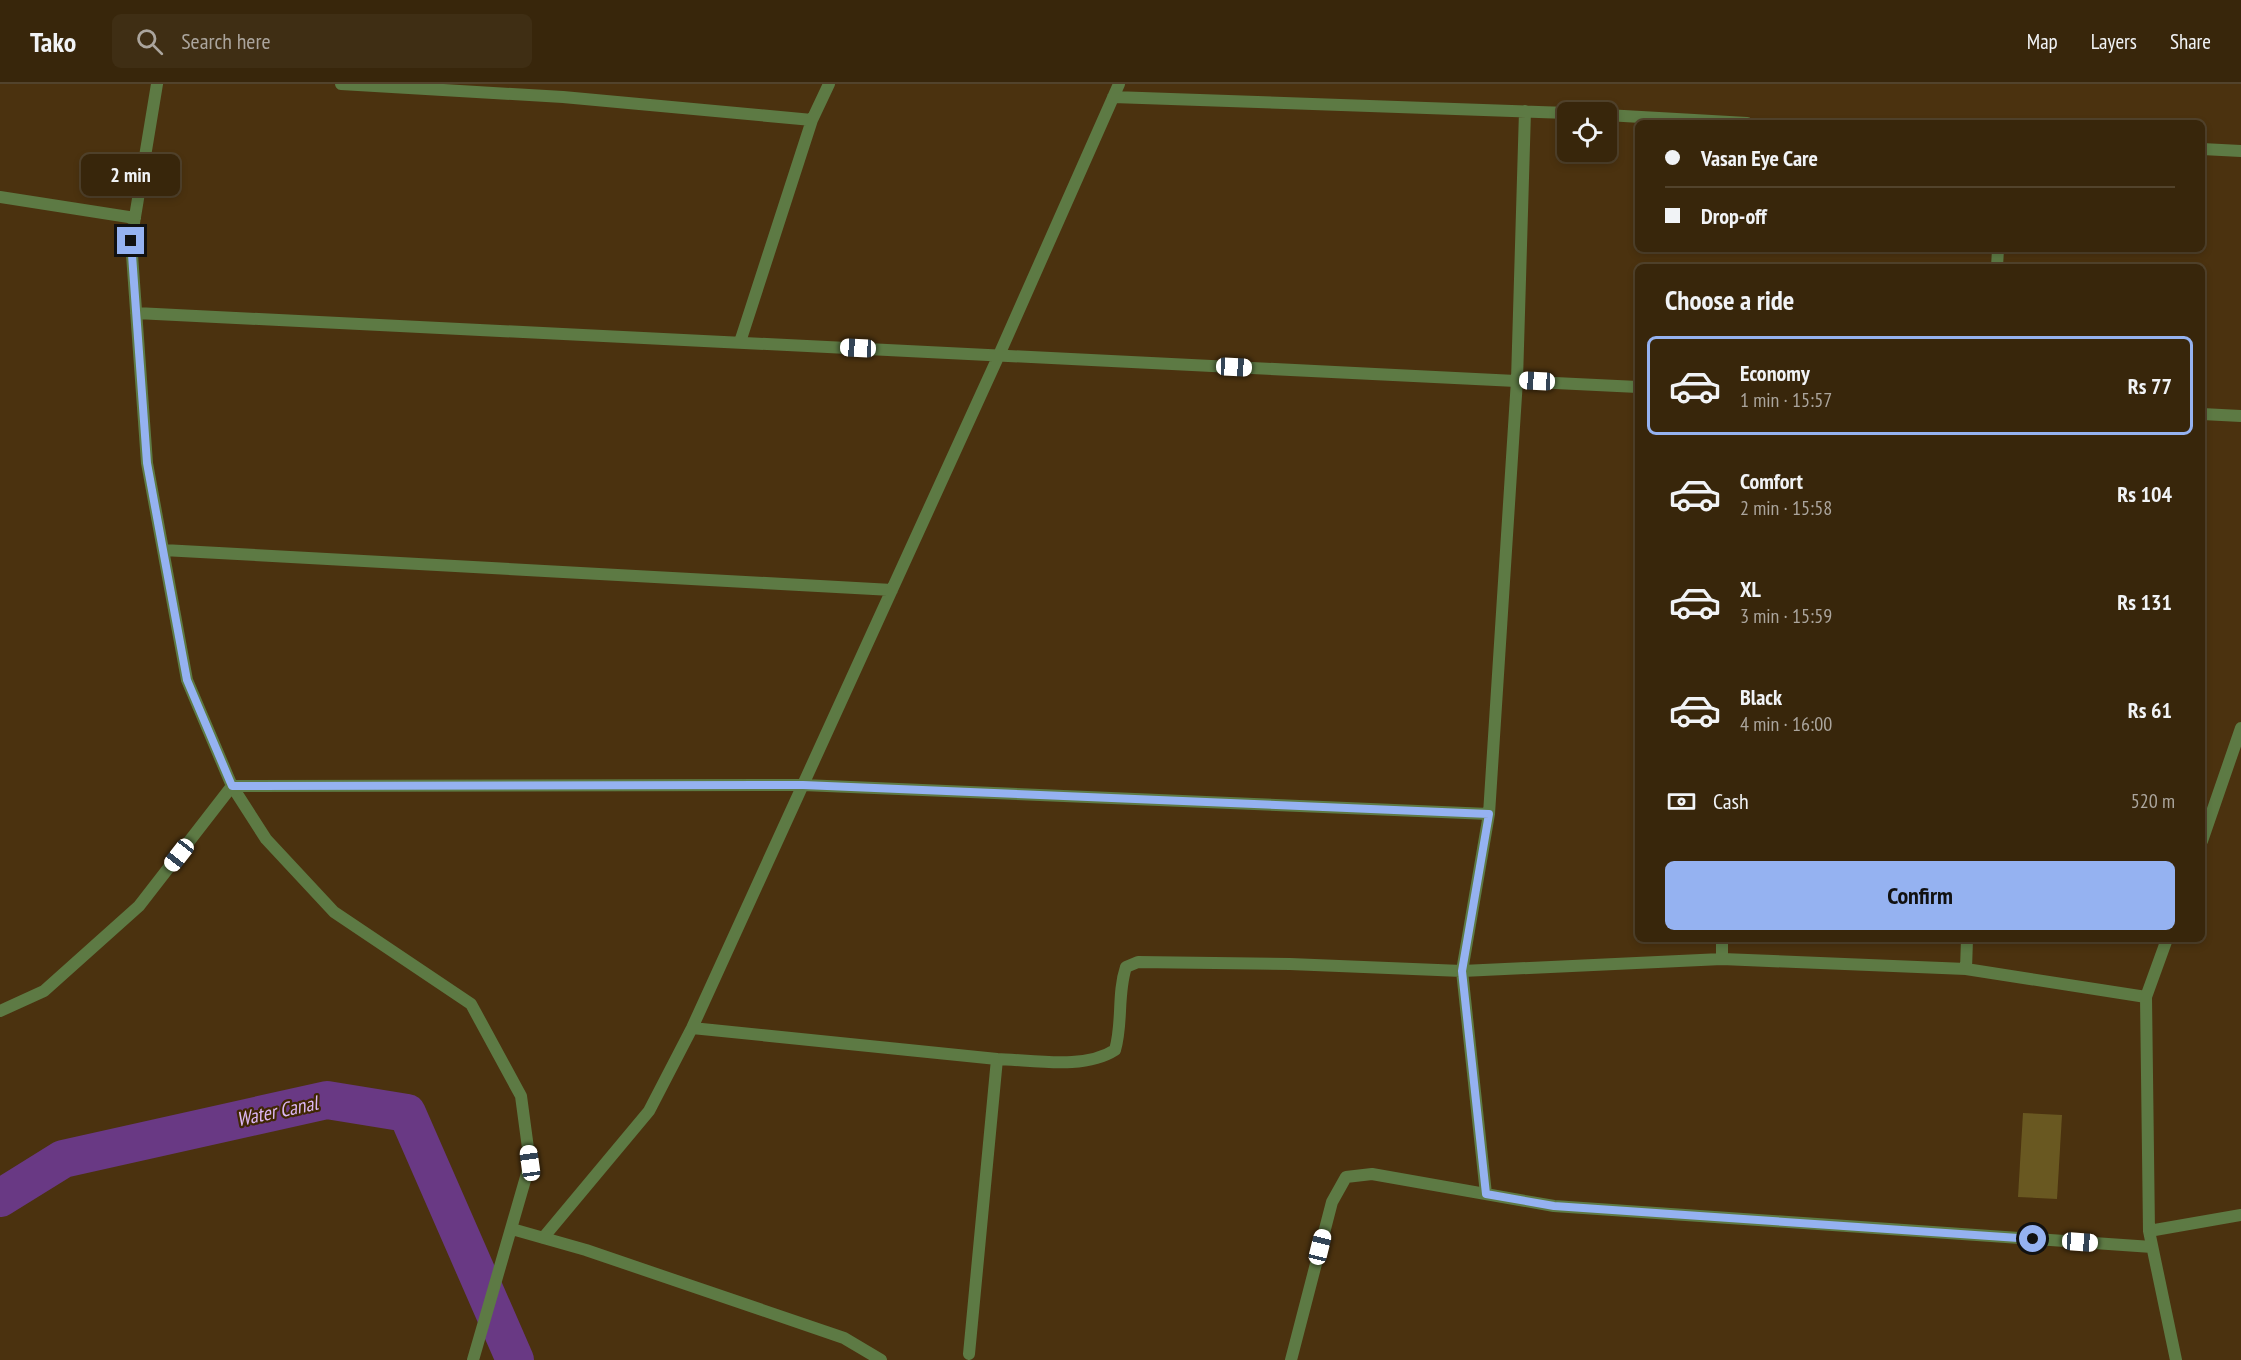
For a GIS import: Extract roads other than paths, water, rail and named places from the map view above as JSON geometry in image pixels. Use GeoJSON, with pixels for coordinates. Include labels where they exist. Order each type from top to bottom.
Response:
{"type":"FeatureCollection","features":[{"type":"Feature","properties":{"kind":"street"},"geometry":{"type":"LineString","coordinates":[[157,84],[131,241],[147,463],[187,680],[232,786],[266,839],[334,912],[471,1004],[521,1096],[530,1163],[513,1229],[473,1360]]}},
{"type":"Feature","properties":{"kind":"street"},"geometry":{"type":"LineString","coordinates":[[341,84],[563,97],[812,120]]}},
{"type":"Feature","properties":{"kind":"street"},"geometry":{"type":"LineString","coordinates":[[563,97],[568,84]]}},
{"type":"Feature","properties":{"kind":"street"},"geometry":{"type":"LineString","coordinates":[[740,342],[812,120],[829,84]]}},
{"type":"Feature","properties":{"kind":"street"},"geometry":{"type":"LineString","coordinates":[[543,1238],[649,1111],[692,1028],[999,355],[1119,84]]}},
{"type":"Feature","properties":{"kind":"street"},"geometry":{"type":"LineString","coordinates":[[1113,98],[1557,112]]}},
{"type":"Feature","properties":{"kind":"street"},"geometry":{"type":"LineString","coordinates":[[1486,1194],[1462,971],[1489,814],[1517,380],[1525,111]]}},
{"type":"Feature","properties":{"kind":"street"},"geometry":{"type":"LineString","coordinates":[[1617,117],[1687,120]]}},
{"type":"Feature","properties":{"kind":"street"},"geometry":{"type":"LineString","coordinates":[[2205,149],[2241,151]]}},
{"type":"Feature","properties":{"kind":"street"},"geometry":{"type":"LineString","coordinates":[[0,197],[135,218]]}},
{"type":"Feature","properties":{"kind":"street"},"geometry":{"type":"LineString","coordinates":[[136,313],[1635,387]]}},
{"type":"Feature","properties":{"kind":"street"},"geometry":{"type":"LineString","coordinates":[[2205,414],[2241,416]]}},
{"type":"Feature","properties":{"kind":"street"},"geometry":{"type":"LineString","coordinates":[[163,550],[892,590]]}},
{"type":"Feature","properties":{"kind":"street"},"geometry":{"type":"LineString","coordinates":[[2205,832],[2241,728]]}},
{"type":"Feature","properties":{"kind":"street"},"geometry":{"type":"LineString","coordinates":[[232,786],[803,785],[1489,814]]}},
{"type":"Feature","properties":{"kind":"street"},"geometry":{"type":"LineString","coordinates":[[0,1011],[44,991],[139,906],[232,786]]}},
{"type":"Feature","properties":{"kind":"street"},"geometry":{"type":"LineString","coordinates":[[1722,942],[1722,959]]}},
{"type":"Feature","properties":{"kind":"street"},"geometry":{"type":"LineString","coordinates":[[1966,969],[1967,942]]}},
{"type":"Feature","properties":{"kind":"street"},"geometry":{"type":"LineString","coordinates":[[2166,942],[2146,997],[2149,1231],[2176,1360]]}},
{"type":"Feature","properties":{"kind":"street"},"geometry":{"type":"LineString","coordinates":[[692,1028],[998,1059],[1087,1062],[1104,1058],[1115,1050],[1119,1037],[1121,981],[1126,967],[1138,962],[1290,964],[1462,971],[1722,959],[1966,969],[2146,997]]}},
{"type":"Feature","properties":{"kind":"street"},"geometry":{"type":"LineString","coordinates":[[969,1354],[998,1059]]}},
{"type":"Feature","properties":{"kind":"street"},"geometry":{"type":"LineString","coordinates":[[1291,1360],[1332,1202],[1346,1177],[1371,1174],[1554,1206],[2152,1247]]}},
{"type":"Feature","properties":{"kind":"street"},"geometry":{"type":"LineString","coordinates":[[2149,1231],[2241,1215]]}},
{"type":"Feature","properties":{"kind":"street"},"geometry":{"type":"LineString","coordinates":[[513,1229],[586,1250],[844,1338],[881,1360]]}},
{"type":"Feature","properties":{"kind":"waterway","name":"Water Canal"},"geometry":{"type":"LineString","coordinates":[[0,1198],[63,1159],[327,1100],[407,1113],[515,1360]]}}]}
